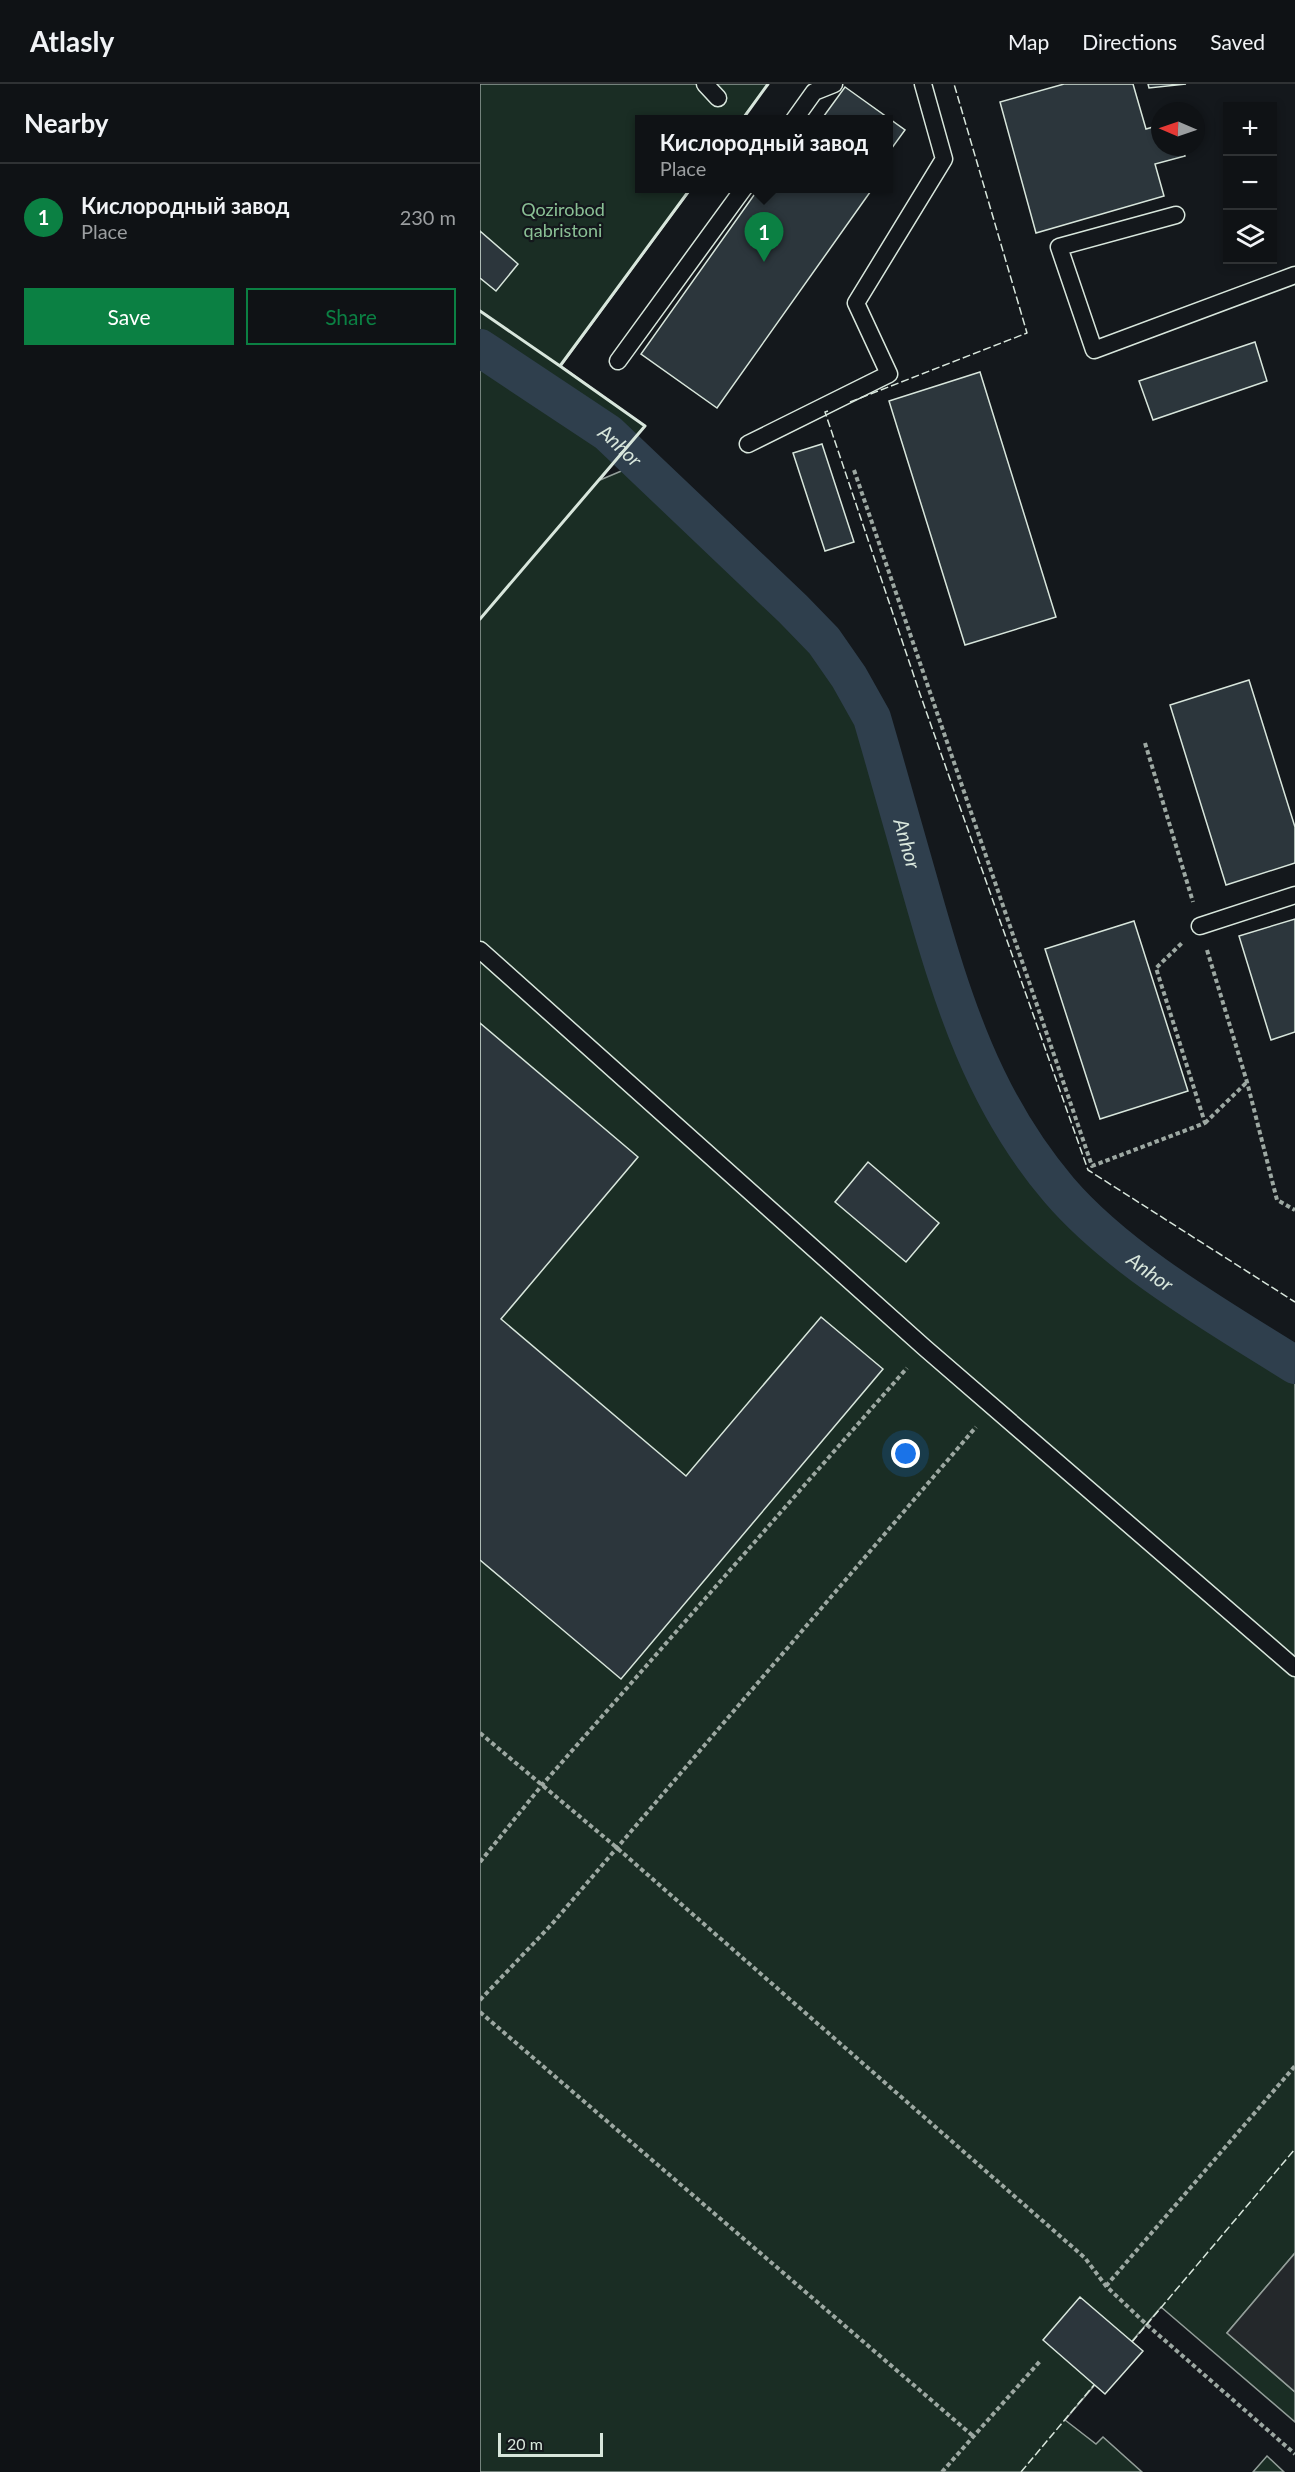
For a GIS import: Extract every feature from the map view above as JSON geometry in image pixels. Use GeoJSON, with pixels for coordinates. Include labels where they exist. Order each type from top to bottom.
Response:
{"type":"FeatureCollection","features":[{"type":"Feature","properties":{"kind":"lane"},"geometry":{"type":"LineString","coordinates":[[705,84],[718,98]]}},
{"type":"Feature","properties":{"kind":"lane"},"geometry":{"type":"LineString","coordinates":[[798,115],[814,92],[834,84]]}},
{"type":"Feature","properties":{"kind":"lane"},"geometry":{"type":"LineString","coordinates":[[748,444],[889,374],[856,303],[944,159],[923,84]]}},
{"type":"Feature","properties":{"kind":"lane"},"geometry":{"type":"LineString","coordinates":[[618,361],[741,193]]}},
{"type":"Feature","properties":{"kind":"lane"},"geometry":{"type":"LineString","coordinates":[[1176,214],[1059,247],[1094,350],[1295,275]]}},
{"type":"Feature","properties":{"kind":"lane"},"geometry":{"type":"LineString","coordinates":[[1200,926],[1295,895]]}},
{"type":"Feature","properties":{"kind":"lane"},"geometry":{"type":"LineString","coordinates":[[480,950],[925,1348],[1295,1668]]}},
{"type":"Feature","properties":{"kind":"path"},"geometry":{"type":"LineString","coordinates":[[854,470],[1092,1166],[1204,1123],[1247,1082]]}},
{"type":"Feature","properties":{"kind":"path"},"geometry":{"type":"LineString","coordinates":[[1145,743],[1247,1082],[1277,1200],[1295,1210]]}},
{"type":"Feature","properties":{"kind":"path"},"geometry":{"type":"LineString","coordinates":[[1200,926],[1156,968],[1204,1123]]}},
{"type":"Feature","properties":{"kind":"path"},"geometry":{"type":"LineString","coordinates":[[480,1862],[542,1785],[925,1348]]}},
{"type":"Feature","properties":{"kind":"path"},"geometry":{"type":"LineString","coordinates":[[480,2000],[552,1924],[993,1406]]}},
{"type":"Feature","properties":{"kind":"path"},"geometry":{"type":"LineString","coordinates":[[480,1733],[616,1847],[1086,2258],[1106,2286],[1146,2324],[1295,2454]]}},
{"type":"Feature","properties":{"kind":"path"},"geometry":{"type":"LineString","coordinates":[[480,2012],[973,2436]]}},
{"type":"Feature","properties":{"kind":"path"},"geometry":{"type":"LineString","coordinates":[[1106,2286],[1295,2066]]}},
{"type":"Feature","properties":{"kind":"path"},"geometry":{"type":"LineString","coordinates":[[942,2472],[1041,2360]]}},
{"type":"Feature","properties":{"kind":"green space","name":"Qozirobod qabristoni"},"geometry":{"type":"Polygon","coordinates":[[[480,84],[768,84],[745,115],[635,115],[635,193],[688,193],[561,366],[645,426],[600,480],[638,464],[793,609],[824,641],[849,677],[872,718],[959,1012],[991,1086],[1010,1122],[1033,1156],[1059,1190],[1110,1240],[1202,1307],[1295,1365],[1295,2253],[1227,2333],[1295,2392],[1295,2422],[1161,2307],[1065,2420],[1096,2444],[1103,2437],[1142,2472],[480,2472],[480,84]]]}},
{"type":"Feature","properties":{"kind":"green space"},"geometry":{"type":"Polygon","coordinates":[[[1267,2456],[1284,2472],[1253,2472],[1267,2456]]]}},
{"type":"Feature","properties":{"kind":"shaded area"},"geometry":{"type":"Polygon","coordinates":[[[1295,2253],[1295,2392],[1227,2333],[1295,2253]]]}},
{"type":"Feature","properties":{"kind":"building"},"geometry":{"type":"Polygon","coordinates":[[[1064,84],[1133,84],[1146,129],[1151,128],[1151,156],[1185,156],[1155,164],[1164,196],[1036,233],[1000,102],[1064,84]]]}},
{"type":"Feature","properties":{"kind":"building"},"geometry":{"type":"Polygon","coordinates":[[[1148,84],[1186,84],[1149,88],[1148,84]]]}},
{"type":"Feature","properties":{"kind":"building"},"geometry":{"type":"Polygon","coordinates":[[[845,87],[884,115],[825,115],[845,87]]]}},
{"type":"Feature","properties":{"kind":"building"},"geometry":{"type":"Polygon","coordinates":[[[893,121],[905,130],[893,146],[893,121]]]}},
{"type":"Feature","properties":{"kind":"building"},"geometry":{"type":"Polygon","coordinates":[[[755,193],[869,193],[717,408],[641,354],[755,193]]]}},
{"type":"Feature","properties":{"kind":"building"},"geometry":{"type":"Polygon","coordinates":[[[480,231],[518,264],[496,291],[480,278],[480,231]]]}},
{"type":"Feature","properties":{"kind":"building"},"geometry":{"type":"Polygon","coordinates":[[[1255,342],[1267,381],[1153,420],[1139,381],[1255,342]]]}},
{"type":"Feature","properties":{"kind":"building"},"geometry":{"type":"Polygon","coordinates":[[[980,372],[1056,617],[965,645],[889,401],[980,372]]]}},
{"type":"Feature","properties":{"kind":"building"},"geometry":{"type":"Polygon","coordinates":[[[822,444],[854,542],[825,551],[793,453],[822,444]]]}},
{"type":"Feature","properties":{"kind":"building"},"geometry":{"type":"Polygon","coordinates":[[[1249,680],[1295,827],[1295,863],[1226,885],[1170,705],[1249,680]]]}},
{"type":"Feature","properties":{"kind":"building"},"geometry":{"type":"Polygon","coordinates":[[[1295,919],[1295,1032],[1271,1040],[1239,936],[1295,919]]]}},
{"type":"Feature","properties":{"kind":"building"},"geometry":{"type":"Polygon","coordinates":[[[1134,921],[1188,1091],[1100,1119],[1045,949],[1134,921]]]}},
{"type":"Feature","properties":{"kind":"building"},"geometry":{"type":"Polygon","coordinates":[[[480,1023],[638,1157],[501,1319],[686,1476],[821,1317],[883,1369],[621,1679],[480,1560],[480,1023]]]}},
{"type":"Feature","properties":{"kind":"building"},"geometry":{"type":"Polygon","coordinates":[[[868,1162],[939,1223],[906,1262],[835,1202],[868,1162]]]}},
{"type":"Feature","properties":{"kind":"building"},"geometry":{"type":"Polygon","coordinates":[[[1080,2297],[1143,2351],[1105,2394],[1043,2340],[1080,2297]]]}},
{"type":"Feature","properties":{"kind":"waterway","name":"Anhor"},"geometry":{"type":"LineString","coordinates":[[480,348],[608,433],[824,641],[849,677],[872,718],[959,1012],[991,1086],[1010,1122],[1059,1190],[1110,1240],[1202,1307],[1295,1365]]}},
{"type":"Feature","properties":{"kind":"fence"},"geometry":{"type":"LineString","coordinates":[[850,402],[1027,333],[954,84]]}},
{"type":"Feature","properties":{"kind":"fence"},"geometry":{"type":"LineString","coordinates":[[828,411],[825,412],[920,694],[1088,1170],[1295,1302]]}},
{"type":"Feature","properties":{"kind":"fence"},"geometry":{"type":"LineString","coordinates":[[1132,2342],[1295,2149]]}},
{"type":"Feature","properties":{"kind":"fence"},"geometry":{"type":"LineString","coordinates":[[1021,2472],[1094,2385]]}},
{"type":"Feature","properties":{"kind":"wall"},"geometry":{"type":"LineString","coordinates":[[746,115],[768,84]]}},
{"type":"Feature","properties":{"kind":"wall"},"geometry":{"type":"LineString","coordinates":[[480,619],[645,426],[560,366],[687,193]]}},
{"type":"Feature","properties":{"kind":"wall"},"geometry":{"type":"LineString","coordinates":[[480,311],[560,366]]}},
{"type":"Feature","properties":{"kind":"place","name":"Кислородный завод"},"geometry":{"type":"Point","coordinates":[764,262]}}]}
